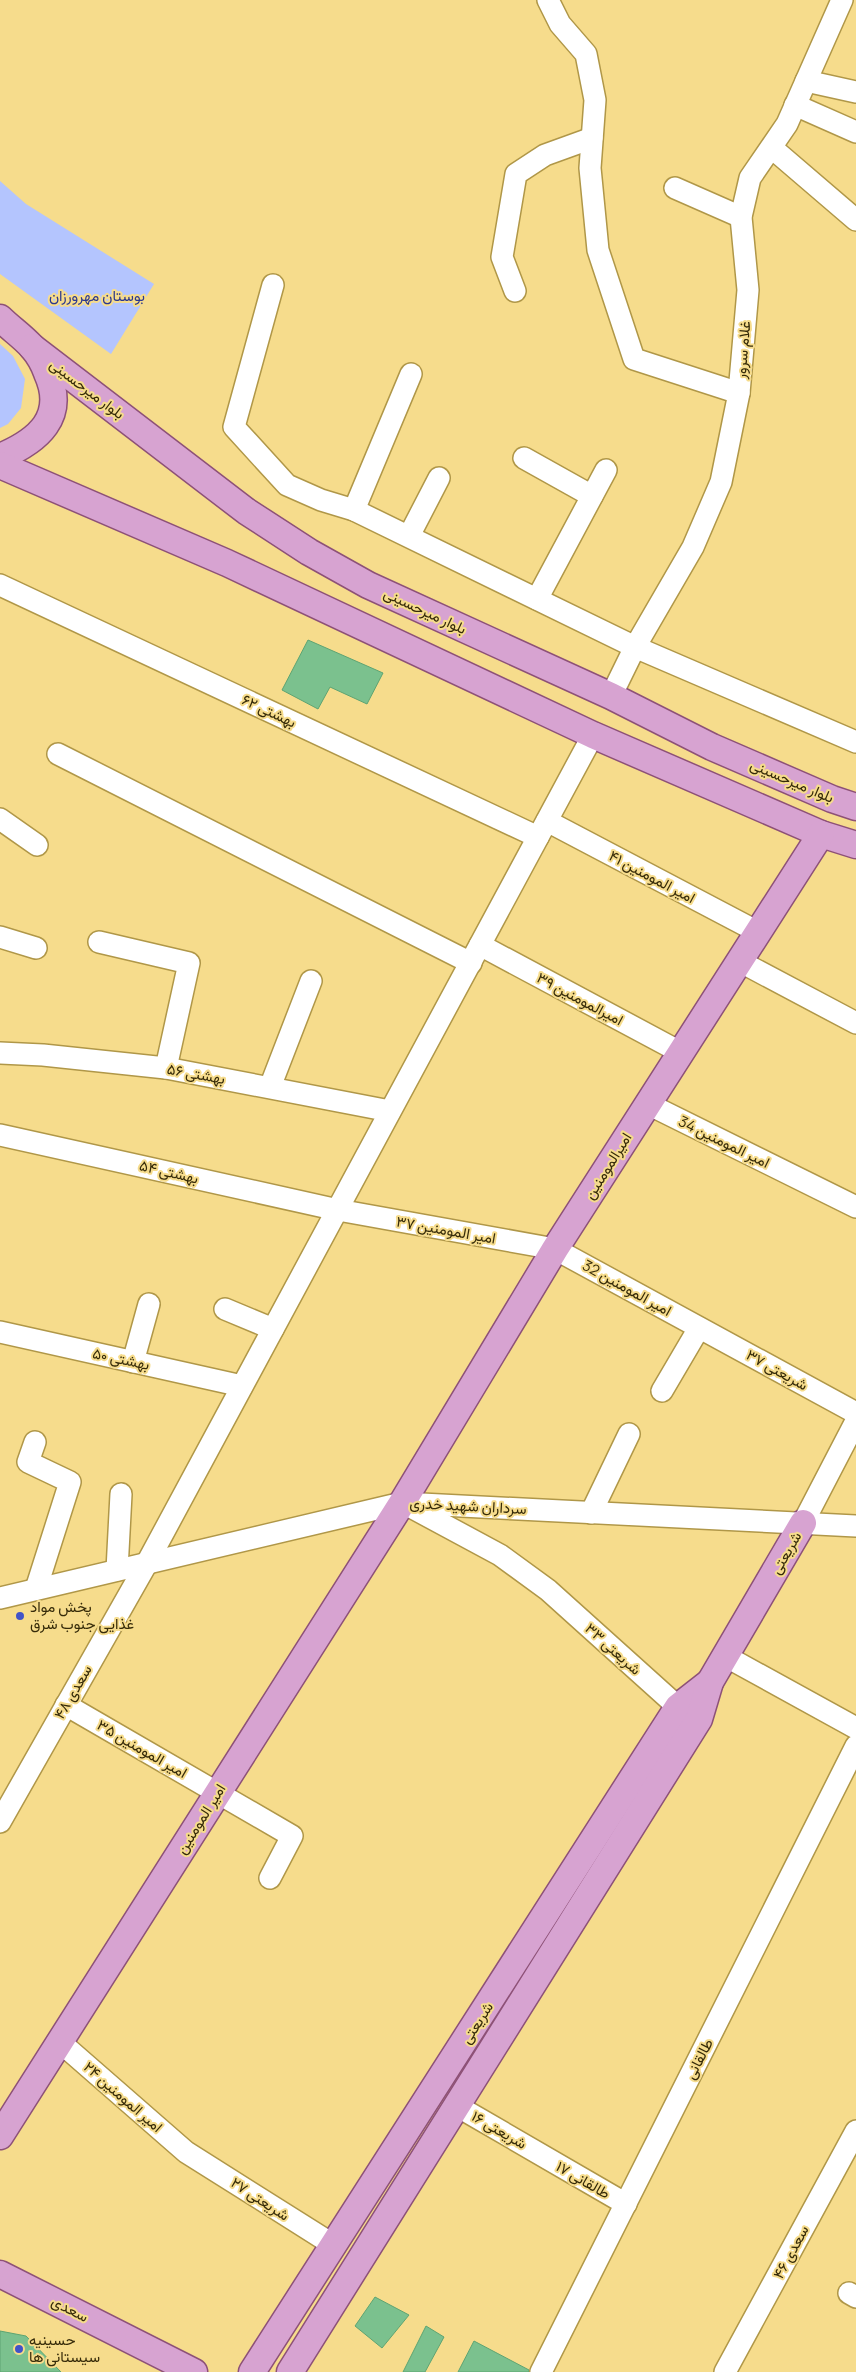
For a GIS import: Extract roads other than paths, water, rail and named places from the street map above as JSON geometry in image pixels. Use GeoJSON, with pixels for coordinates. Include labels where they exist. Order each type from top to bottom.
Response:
{"type":"FeatureCollection","features":[{"type":"Feature","properties":{"kind":"main road"},"geometry":{"type":"LineString","coordinates":[[0,318],[32,347],[44,366],[53,386],[54,408],[50,421],[43,430],[23,446],[0,457]]}},
{"type":"Feature","properties":{"kind":"main road","name":"بلوار میرحسینی"},"geometry":{"type":"LineString","coordinates":[[32,347],[246,511],[309,552],[368,585],[611,696],[712,747],[832,799],[856,807]]}},
{"type":"Feature","properties":{"kind":"main road"},"geometry":{"type":"LineString","coordinates":[[0,465],[228,563],[594,734],[821,834],[856,845]]}},
{"type":"Feature","properties":{"kind":"main road","name":"امیرالمومنین"},"geometry":{"type":"LineString","coordinates":[[402,1503],[555,1249],[821,834]]}},
{"type":"Feature","properties":{"kind":"main road","name":"امیر المومنین"},"geometry":{"type":"LineString","coordinates":[[0,2136],[402,1503]]}},
{"type":"Feature","properties":{"kind":"main road","name":"شریعتی"},"geometry":{"type":"LineString","coordinates":[[290,2372],[699,1719],[710,1682],[727,1657],[803,1523]]}},
{"type":"Feature","properties":{"kind":"main road","name":"شریعتی"},"geometry":{"type":"LineString","coordinates":[[252,2372],[678,1707],[710,1682]]}},
{"type":"Feature","properties":{"kind":"main road","name":"سعدی"},"geometry":{"type":"LineString","coordinates":[[0,2274],[194,2372]]}},
{"type":"Feature","properties":{"kind":"street"},"geometry":{"type":"LineString","coordinates":[[548,0],[560,24],[586,54],[595,100],[590,168],[598,250],[634,359],[738,393]]}},
{"type":"Feature","properties":{"kind":"street","name":"غلام سرور"},"geometry":{"type":"LineString","coordinates":[[611,696],[634,647],[694,547],[721,482],[738,393],[748,290],[741,217],[750,178],[787,124],[842,0]]}},
{"type":"Feature","properties":{"kind":"street"},"geometry":{"type":"LineString","coordinates":[[806,81],[856,92]]}},
{"type":"Feature","properties":{"kind":"street"},"geometry":{"type":"LineString","coordinates":[[795,105],[856,132]]}},
{"type":"Feature","properties":{"kind":"street"},"geometry":{"type":"LineString","coordinates":[[515,291],[502,257],[516,174],[545,155],[592,138]]}},
{"type":"Feature","properties":{"kind":"street"},"geometry":{"type":"LineString","coordinates":[[772,148],[856,220]]}},
{"type":"Feature","properties":{"kind":"street"},"geometry":{"type":"LineString","coordinates":[[675,188],[741,217]]}},
{"type":"Feature","properties":{"kind":"street"},"geometry":{"type":"LineString","coordinates":[[272,285],[234,427],[287,485],[321,500],[354,510],[634,647],[856,742]]}},
{"type":"Feature","properties":{"kind":"street"},"geometry":{"type":"LineString","coordinates":[[354,510],[411,374]]}},
{"type":"Feature","properties":{"kind":"street"},"geometry":{"type":"LineString","coordinates":[[524,458],[592,496]]}},
{"type":"Feature","properties":{"kind":"street"},"geometry":{"type":"LineString","coordinates":[[537,599],[606,470]]}},
{"type":"Feature","properties":{"kind":"street"},"geometry":{"type":"LineString","coordinates":[[409,536],[439,478]]}},
{"type":"Feature","properties":{"kind":"street","name":"بهشتی ۶۲"},"geometry":{"type":"LineString","coordinates":[[0,585],[542,829]]}},
{"type":"Feature","properties":{"kind":"street","name":"سعدی ۴۸"},"geometry":{"type":"LineString","coordinates":[[0,1822],[147,1563],[594,734]]}},
{"type":"Feature","properties":{"kind":"street","name":"امیرالمومنین ۳۹"},"geometry":{"type":"LineString","coordinates":[[58,754],[680,1052]]}},
{"type":"Feature","properties":{"kind":"street"},"geometry":{"type":"LineString","coordinates":[[0,818],[37,845]]}},
{"type":"Feature","properties":{"kind":"street","name":"امیر المومنین ۴۱"},"geometry":{"type":"LineString","coordinates":[[542,829],[758,932]]}},
{"type":"Feature","properties":{"kind":"street"},"geometry":{"type":"LineString","coordinates":[[0,938],[36,948]]}},
{"type":"Feature","properties":{"kind":"street"},"geometry":{"type":"LineString","coordinates":[[99,942],[189,963],[166,1068]]}},
{"type":"Feature","properties":{"kind":"street"},"geometry":{"type":"LineString","coordinates":[[739,961],[856,1024]]}},
{"type":"Feature","properties":{"kind":"street"},"geometry":{"type":"LineString","coordinates":[[270,1087],[311,981]]}},
{"type":"Feature","properties":{"kind":"street","name":"بهشتی ۵۶"},"geometry":{"type":"LineString","coordinates":[[0,1053],[43,1055],[166,1068],[390,1111]]}},
{"type":"Feature","properties":{"kind":"street","name":"امیر المومنین 34"},"geometry":{"type":"LineString","coordinates":[[648,1104],[856,1207]]}},
{"type":"Feature","properties":{"kind":"street","name":"بهشتی ۵۴"},"geometry":{"type":"LineString","coordinates":[[0,1134],[338,1210]]}},
{"type":"Feature","properties":{"kind":"street","name":"امیر المومنین ۳۷"},"geometry":{"type":"LineString","coordinates":[[338,1210],[555,1249]]}},
{"type":"Feature","properties":{"kind":"street","name":"امیر المومنین 32"},"geometry":{"type":"LineString","coordinates":[[555,1249],[699,1328]]}},
{"type":"Feature","properties":{"kind":"street"},"geometry":{"type":"LineString","coordinates":[[133,1362],[149,1304]]}},
{"type":"Feature","properties":{"kind":"street"},"geometry":{"type":"LineString","coordinates":[[225,1309],[273,1329]]}},
{"type":"Feature","properties":{"kind":"street"},"geometry":{"type":"LineString","coordinates":[[662,1392],[699,1328]]}},
{"type":"Feature","properties":{"kind":"street","name":"شریعتی ۳۷"},"geometry":{"type":"LineString","coordinates":[[699,1328],[856,1413]]}},
{"type":"Feature","properties":{"kind":"street","name":"بهشتی ۵۰"},"geometry":{"type":"LineString","coordinates":[[0,1332],[242,1386]]}},
{"type":"Feature","properties":{"kind":"street","name":"شریعتی"},"geometry":{"type":"LineString","coordinates":[[803,1523],[856,1422]]}},
{"type":"Feature","properties":{"kind":"street"},"geometry":{"type":"LineString","coordinates":[[591,1512],[629,1434]]}},
{"type":"Feature","properties":{"kind":"street"},"geometry":{"type":"LineString","coordinates":[[35,1442],[28,1462],[70,1482],[36,1589]]}},
{"type":"Feature","properties":{"kind":"street"},"geometry":{"type":"LineString","coordinates":[[117,1570],[121,1494]]}},
{"type":"Feature","properties":{"kind":"street","name":"سرداران شهید خدری"},"geometry":{"type":"LineString","coordinates":[[0,1598],[402,1503],[856,1526]]}},
{"type":"Feature","properties":{"kind":"street","name":"شریعتی ۳۳"},"geometry":{"type":"LineString","coordinates":[[402,1503],[500,1555],[548,1590],[678,1707]]}},
{"type":"Feature","properties":{"kind":"street"},"geometry":{"type":"LineString","coordinates":[[727,1657],[856,1728]]}},
{"type":"Feature","properties":{"kind":"street","name":"امیر المومنین ۳۵"},"geometry":{"type":"LineString","coordinates":[[66,1705],[292,1836],[270,1878]]}},
{"type":"Feature","properties":{"kind":"street","name":"طالقانی"},"geometry":{"type":"LineString","coordinates":[[541,2372],[856,1746]]}},
{"type":"Feature","properties":{"kind":"street","name":"امیر المومنین ۲۴"},"geometry":{"type":"LineString","coordinates":[[60,2042],[186,2152]]}},
{"type":"Feature","properties":{"kind":"street","name":"شریعتی ۱۶"},"geometry":{"type":"LineString","coordinates":[[457,2106],[541,2155]]}},
{"type":"Feature","properties":{"kind":"street","name":"سعدی ۴۶"},"geometry":{"type":"LineString","coordinates":[[725,2372],[856,2131]]}},
{"type":"Feature","properties":{"kind":"street","name":"شریعتی ۲۷"},"geometry":{"type":"LineString","coordinates":[[186,2152],[334,2246]]}},
{"type":"Feature","properties":{"kind":"street","name":"طالقانی ۱۷"},"geometry":{"type":"LineString","coordinates":[[541,2155],[626,2204]]}},
{"type":"Feature","properties":{"kind":"place","name":"پخش مواد غذایی جنوب شرق"},"geometry":{"type":"Point","coordinates":[20,1616]}},
{"type":"Feature","properties":{"kind":"place","name":"حسینیه سیستانی ها"},"geometry":{"type":"Point","coordinates":[19,2349]}},
{"type":"Feature","properties":{"kind":"park label","name":"بوستان مهرورزان"},"geometry":{"type":"Point","coordinates":[97,296]}}]}
